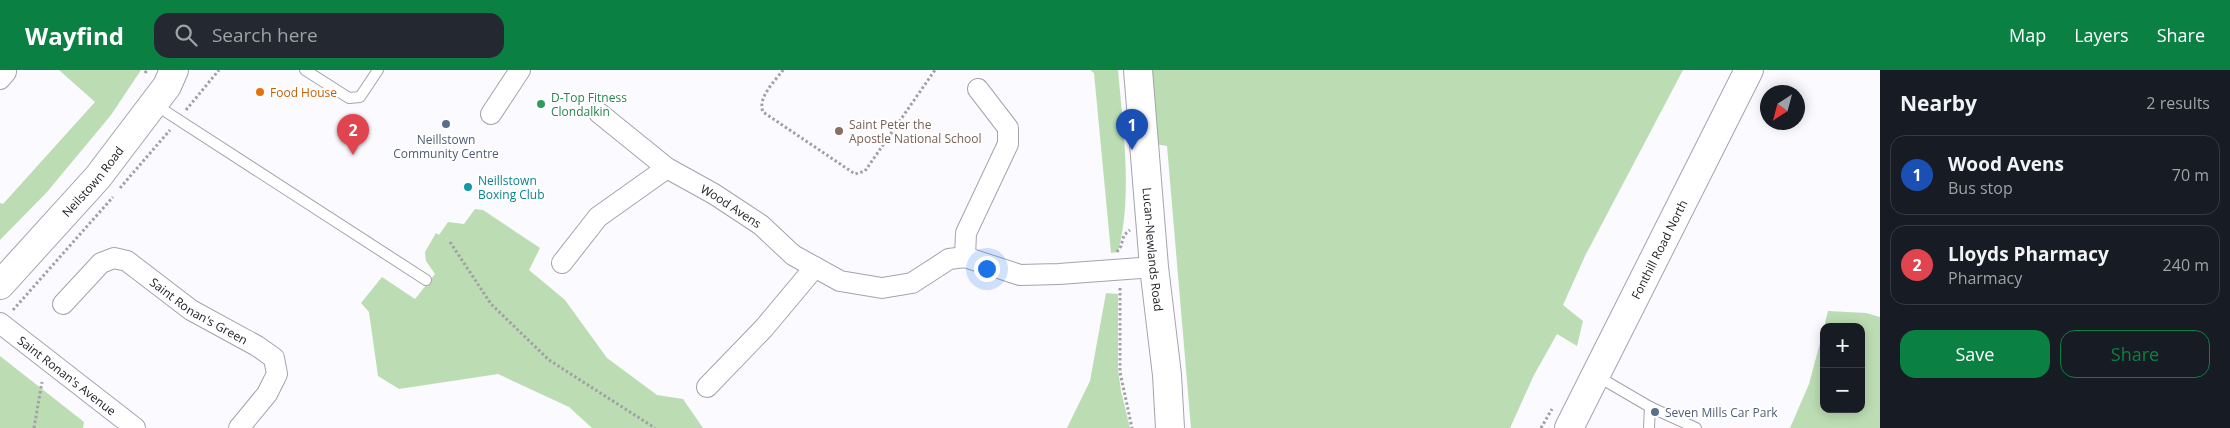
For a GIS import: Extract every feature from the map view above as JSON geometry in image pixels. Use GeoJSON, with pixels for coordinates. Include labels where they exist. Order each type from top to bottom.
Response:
{"type":"FeatureCollection","features":[{"type":"Feature","properties":{"kind":"street","name":"Neilstown Road"},"geometry":{"type":"LineString","coordinates":[[0,285],[98,177],[167,86],[174,70]]}},
{"type":"Feature","properties":{"kind":"street"},"geometry":{"type":"LineString","coordinates":[[491,114],[520,70]]}},
{"type":"Feature","properties":{"kind":"street","name":"Lucan-Newlands Road"},"geometry":{"type":"LineString","coordinates":[[1138,70],[1154,267],[1167,375],[1170,428]]}},
{"type":"Feature","properties":{"kind":"street","name":"Fonthill Road North"},"geometry":{"type":"LineString","coordinates":[[1569,428],[1749,70]]}},
{"type":"Feature","properties":{"kind":"street"},"geometry":{"type":"LineString","coordinates":[[978,89],[1008,128],[1008,144],[966,232],[965,257],[1020,274],[1059,274],[1154,267]]}},
{"type":"Feature","properties":{"kind":"street","name":"Wood Avens"},"geometry":{"type":"LineString","coordinates":[[599,112],[667,168],[714,194],[761,225],[793,255],[840,281],[882,288],[912,283],[949,259],[965,257]]}},
{"type":"Feature","properties":{"kind":"street"},"geometry":{"type":"LineString","coordinates":[[562,263],[598,217],[667,168]]}},
{"type":"Feature","properties":{"kind":"street","name":"Saint Ronan's Green"},"geometry":{"type":"LineString","coordinates":[[62,304],[101,263],[114,258],[127,261],[191,310],[257,346],[274,358],[277,374],[267,394],[239,428]]}},
{"type":"Feature","properties":{"kind":"street"},"geometry":{"type":"LineString","coordinates":[[707,387],[764,328],[815,267]]}},
{"type":"Feature","properties":{"kind":"street","name":"Saint Ronan's Avenue"},"geometry":{"type":"LineString","coordinates":[[0,323],[125,425]]}},
{"type":"Feature","properties":{"kind":"lane"},"geometry":{"type":"LineString","coordinates":[[305,70],[349,98],[360,97],[378,70]]}},
{"type":"Feature","properties":{"kind":"lane"},"geometry":{"type":"LineString","coordinates":[[153,103],[426,280]]}},
{"type":"Feature","properties":{"kind":"lane"},"geometry":{"type":"LineString","coordinates":[[1596,376],[1650,407],[1696,428]]}},
{"type":"Feature","properties":{"kind":"lane"},"geometry":{"type":"LineString","coordinates":[[1649,428],[1650,407]]}},
{"type":"Feature","properties":{"kind":"path"},"geometry":{"type":"LineString","coordinates":[[782,70],[762,100],[760,106],[763,112],[855,174],[865,171],[935,70]]}},
{"type":"Feature","properties":{"kind":"path"},"geometry":{"type":"LineString","coordinates":[[1116,254],[1121,246],[1124,235]]}},
{"type":"Feature","properties":{"kind":"path"},"geometry":{"type":"LineString","coordinates":[[450,242],[491,304],[548,360],[654,428]]}},
{"type":"Feature","properties":{"kind":"path"},"geometry":{"type":"LineString","coordinates":[[1120,288],[1120,372],[1132,428]]}},
{"type":"Feature","properties":{"kind":"path"},"geometry":{"type":"LineString","coordinates":[[34,428],[42,382]]}},
{"type":"Feature","properties":{"kind":"green space"},"geometry":{"type":"Polygon","coordinates":[[[59,70],[141,70],[111,115],[47,192],[0,240],[0,203],[3,204],[95,102],[59,70]]]}},
{"type":"Feature","properties":{"kind":"green space"},"geometry":{"type":"Polygon","coordinates":[[[1090,70],[1118,70],[1126,185],[1123,231],[1118,252],[1111,253],[1094,73],[1090,70]]]}},
{"type":"Feature","properties":{"kind":"green space"},"geometry":{"type":"Polygon","coordinates":[[[1149,70],[1683,70],[1585,256],[1563,305],[1583,321],[1577,346],[1557,334],[1534,375],[1510,428],[1191,428],[1167,146],[1155,144],[1149,70]]]}},
{"type":"Feature","properties":{"kind":"green space"},"geometry":{"type":"Polygon","coordinates":[[[475,209],[483,210],[540,248],[529,270],[565,300],[607,358],[657,395],[683,399],[703,428],[592,428],[569,407],[498,374],[399,389],[378,376],[369,312],[361,303],[382,277],[415,299],[435,274],[426,261],[425,252],[436,233],[439,235],[448,222],[464,224],[475,209]]]}},
{"type":"Feature","properties":{"kind":"green space"},"geometry":{"type":"Polygon","coordinates":[[[1106,293],[1118,294],[1118,369],[1130,428],[1067,428],[1090,381],[1106,293]]]}},
{"type":"Feature","properties":{"kind":"green space"},"geometry":{"type":"Polygon","coordinates":[[[1828,311],[1866,313],[1880,317],[1880,428],[1790,428],[1809,384],[1820,343],[1820,413],[1865,413],[1865,323],[1825,323],[1828,311]]]}},
{"type":"Feature","properties":{"kind":"green space"},"geometry":{"type":"Polygon","coordinates":[[[0,356],[84,422],[83,428],[0,428],[0,356]]]}},
{"type":"Feature","properties":{"kind":"place","name":"Food House"},"geometry":{"type":"Point","coordinates":[260,92]}},
{"type":"Feature","properties":{"kind":"place","name":"D-Top Fitness Clondalkin"},"geometry":{"type":"Point","coordinates":[541,104]}},
{"type":"Feature","properties":{"kind":"place","name":"Neillstown Community Centre"},"geometry":{"type":"Point","coordinates":[446,124]}},
{"type":"Feature","properties":{"kind":"place","name":"Saint Peter the Apostle National School"},"geometry":{"type":"Point","coordinates":[839,131]}},
{"type":"Feature","properties":{"kind":"place","name":"Wood Avens"},"geometry":{"type":"Point","coordinates":[1132,150]}},
{"type":"Feature","properties":{"kind":"place","name":"Lloyds Pharmacy"},"geometry":{"type":"Point","coordinates":[353,155]}},
{"type":"Feature","properties":{"kind":"place","name":"Neillstown Boxing Club"},"geometry":{"type":"Point","coordinates":[468,187]}},
{"type":"Feature","properties":{"kind":"place","name":"Seven Mills Car Park"},"geometry":{"type":"Point","coordinates":[1655,412]}}]}
